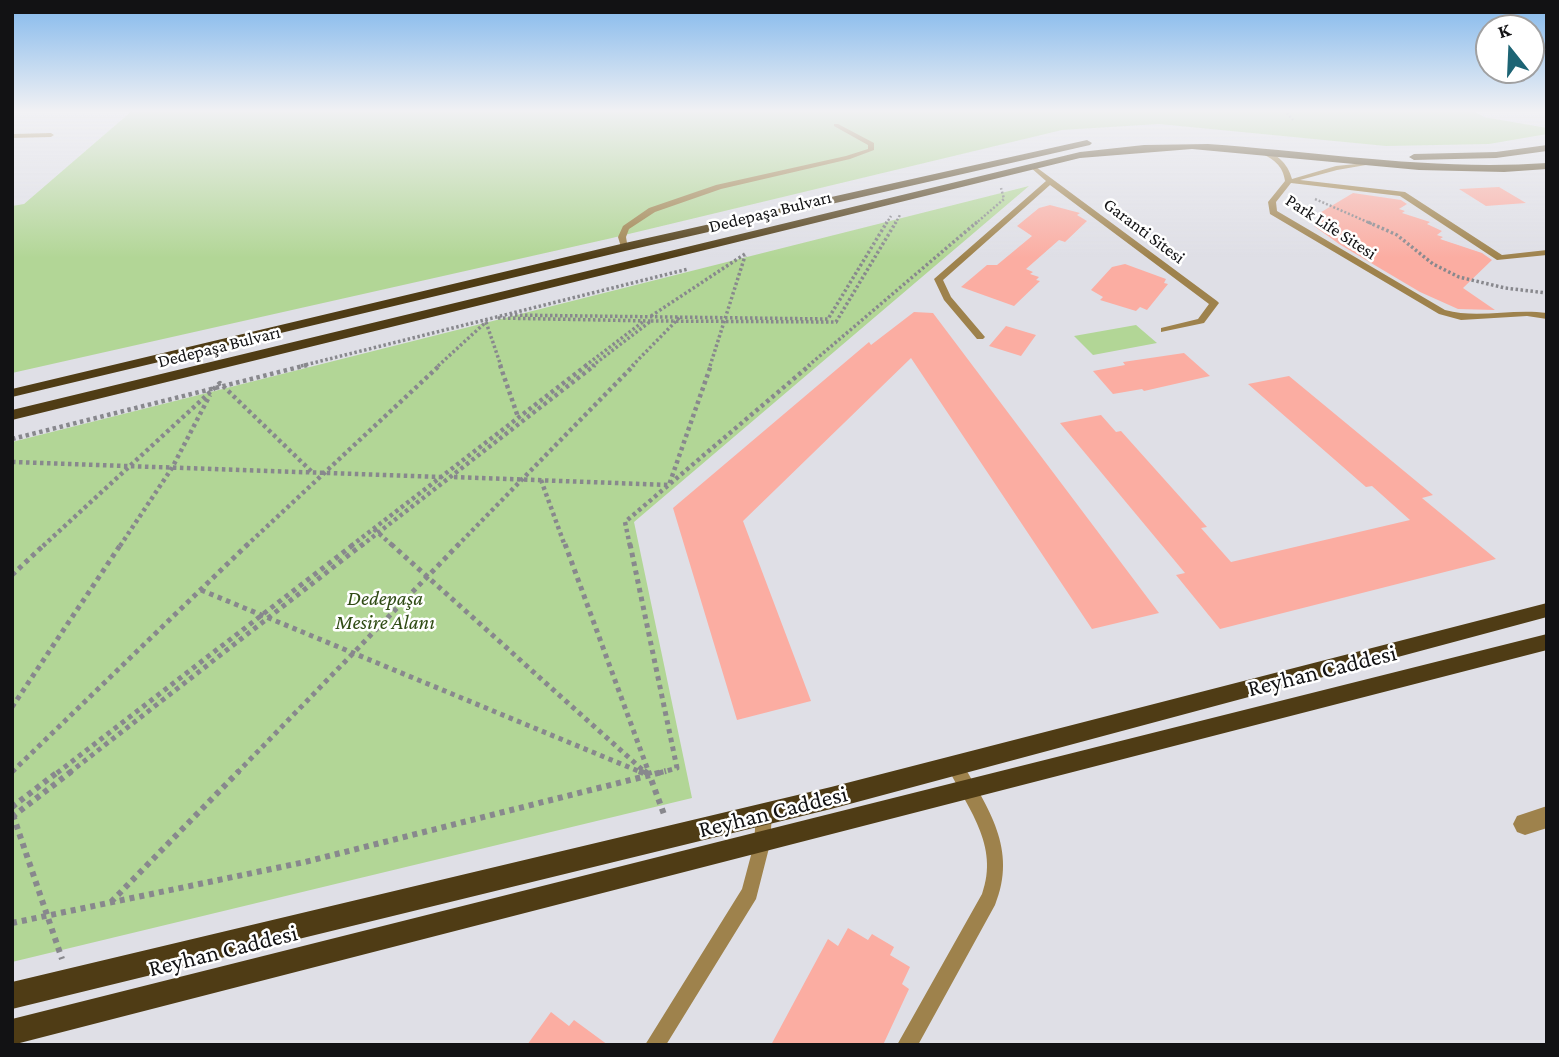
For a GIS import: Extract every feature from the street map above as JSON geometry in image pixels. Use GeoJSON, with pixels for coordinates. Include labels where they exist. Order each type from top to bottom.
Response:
{"type":"FeatureCollection","features":[{"type":"Feature","properties":{"kind":"main road","name":"Dedepaşa Bulvarı"},"geometry":{"type":"LineString","coordinates":[[12,393],[1006,159]]}},
{"type":"Feature","properties":{"kind":"main road","name":"Dedepaşa Bulvarı"},"geometry":{"type":"LineString","coordinates":[[12,415],[1061,159]]}},
{"type":"Feature","properties":{"kind":"main road","name":"Dedepaşa Bulvarı"},"geometry":{"type":"LineString","coordinates":[[1329,159],[1480,172],[1547,166]]}},
{"type":"Feature","properties":{"kind":"main road","name":"Reyhan Caddesi"},"geometry":{"type":"LineString","coordinates":[[12,996],[764,814],[1547,610]]}},
{"type":"Feature","properties":{"kind":"main road","name":"Reyhan Caddesi"},"geometry":{"type":"LineString","coordinates":[[12,1033],[1547,642]]}},
{"type":"Feature","properties":{"kind":"lane"},"geometry":{"type":"LineString","coordinates":[[625,247],[622,237],[626,228],[652,210],[719,187],[843,159]]}},
{"type":"Feature","properties":{"kind":"lane"},"geometry":{"type":"LineString","coordinates":[[1278,159],[1287,167],[1288,183],[1336,168],[1364,164]]}},
{"type":"Feature","properties":{"kind":"lane"},"geometry":{"type":"LineString","coordinates":[[980,337],[947,298],[937,279],[1048,179],[1032,166]]}},
{"type":"Feature","properties":{"kind":"lane","name":"Garanti Sitesi"},"geometry":{"type":"LineString","coordinates":[[1048,179],[1214,303],[1201,321],[1164,330]]}},
{"type":"Feature","properties":{"kind":"lane","name":"Park Life Sitesi"},"geometry":{"type":"LineString","coordinates":[[1547,252],[1500,258],[1402,194],[1288,183],[1272,202],[1273,212],[1424,304],[1461,317],[1527,313],[1547,316]]}},
{"type":"Feature","properties":{"kind":"lane"},"geometry":{"type":"LineString","coordinates":[[907,1045],[989,899],[997,877],[995,850],[969,791],[954,766]]}},
{"type":"Feature","properties":{"kind":"lane"},"geometry":{"type":"LineString","coordinates":[[654,1045],[750,893],[762,844],[764,814]]}},
{"type":"Feature","properties":{"kind":"path"},"geometry":{"type":"LineString","coordinates":[[989,192],[1048,179]]}},
{"type":"Feature","properties":{"kind":"path"},"geometry":{"type":"LineString","coordinates":[[1288,183],[1396,235],[1433,264],[1459,276],[1482,284],[1547,293]]}},
{"type":"Feature","properties":{"kind":"path"},"geometry":{"type":"LineString","coordinates":[[1001,189],[1012,187]]}},
{"type":"Feature","properties":{"kind":"path"},"geometry":{"type":"LineString","coordinates":[[12,923],[305,862],[677,768],[625,523],[1004,199],[1001,189]]}},
{"type":"Feature","properties":{"kind":"path"},"geometry":{"type":"LineString","coordinates":[[876,220],[912,212]]}},
{"type":"Feature","properties":{"kind":"path"},"geometry":{"type":"LineString","coordinates":[[503,315],[836,322],[902,214]]}},
{"type":"Feature","properties":{"kind":"path"},"geometry":{"type":"LineString","coordinates":[[727,320],[828,319],[891,216]]}},
{"type":"Feature","properties":{"kind":"path"},"geometry":{"type":"LineString","coordinates":[[729,256],[746,251],[745,254]]}},
{"type":"Feature","properties":{"kind":"path"},"geometry":{"type":"LineString","coordinates":[[724,260],[757,251]]}},
{"type":"Feature","properties":{"kind":"path"},"geometry":{"type":"LineString","coordinates":[[669,485],[727,320],[745,254]]}},
{"type":"Feature","properties":{"kind":"path"},"geometry":{"type":"LineString","coordinates":[[69,982],[13,816],[380,535],[650,319],[745,254]]}},
{"type":"Feature","properties":{"kind":"path"},"geometry":{"type":"LineString","coordinates":[[12,437],[490,318],[690,265]]}},
{"type":"Feature","properties":{"kind":"path"},"geometry":{"type":"LineString","coordinates":[[12,772],[322,473],[490,318],[698,266]]}},
{"type":"Feature","properties":{"kind":"path"},"geometry":{"type":"LineString","coordinates":[[490,318],[644,321]]}},
{"type":"Feature","properties":{"kind":"path"},"geometry":{"type":"LineString","coordinates":[[490,318],[518,417]]}},
{"type":"Feature","properties":{"kind":"path"},"geometry":{"type":"LineString","coordinates":[[12,807],[518,417],[650,319]]}},
{"type":"Feature","properties":{"kind":"path"},"geometry":{"type":"LineString","coordinates":[[110,902],[678,319]]}},
{"type":"Feature","properties":{"kind":"path"},"geometry":{"type":"LineString","coordinates":[[12,575],[221,385]]}},
{"type":"Feature","properties":{"kind":"path"},"geometry":{"type":"LineString","coordinates":[[221,385],[314,473]]}},
{"type":"Feature","properties":{"kind":"path"},"geometry":{"type":"LineString","coordinates":[[12,437],[213,390]]}},
{"type":"Feature","properties":{"kind":"path"},"geometry":{"type":"LineString","coordinates":[[12,707],[172,468],[213,390]]}},
{"type":"Feature","properties":{"kind":"path"},"geometry":{"type":"LineString","coordinates":[[12,462],[669,485]]}},
{"type":"Feature","properties":{"kind":"path"},"geometry":{"type":"LineString","coordinates":[[541,480],[672,837]]}},
{"type":"Feature","properties":{"kind":"path"},"geometry":{"type":"LineString","coordinates":[[374,529],[650,775]]}},
{"type":"Feature","properties":{"kind":"path"},"geometry":{"type":"LineString","coordinates":[[201,590],[650,775]]}},
{"type":"Feature","properties":{"kind":"green space"},"geometry":{"type":"Polygon","coordinates":[[[76,159],[940,159],[612,238],[12,373],[12,206],[24,204],[76,159]]]}},
{"type":"Feature","properties":{"kind":"green space","name":"Dedepaşa Mesire Alanı"},"geometry":{"type":"Polygon","coordinates":[[[1029,186],[634,522],[692,798],[12,962],[12,442],[1029,186]]]}},
{"type":"Feature","properties":{"kind":"green space"},"geometry":{"type":"Polygon","coordinates":[[[1136,325],[1157,343],[1093,355],[1074,336],[1136,325]]]}},
{"type":"Feature","properties":{"kind":"building"},"geometry":{"type":"Polygon","coordinates":[[[1499,187],[1526,203],[1486,206],[1459,189],[1499,187]]]}},
{"type":"Feature","properties":{"kind":"building"},"geometry":{"type":"Polygon","coordinates":[[[1353,193],[1401,200],[1407,204],[1399,209],[1405,211],[1402,213],[1430,222],[1427,224],[1442,231],[1437,235],[1443,237],[1440,239],[1482,253],[1492,260],[1463,288],[1495,310],[1458,309],[1420,292],[1314,226],[1318,214],[1353,193]]]}},
{"type":"Feature","properties":{"kind":"building"},"geometry":{"type":"Polygon","coordinates":[[[1050,205],[1080,213],[1077,215],[1087,221],[1065,242],[1059,240],[1026,269],[1033,272],[1030,274],[1039,277],[1036,280],[1040,281],[1014,306],[961,287],[987,265],[997,265],[1032,236],[1017,226],[1039,208],[1050,205]]]}},
{"type":"Feature","properties":{"kind":"building"},"geometry":{"type":"Polygon","coordinates":[[[1125,264],[1166,279],[1164,283],[1168,284],[1147,310],[1140,307],[1136,311],[1100,300],[1103,297],[1091,290],[1112,267],[1125,264]]]}},
{"type":"Feature","properties":{"kind":"building"},"geometry":{"type":"Polygon","coordinates":[[[914,312],[933,313],[1159,613],[1092,629],[911,358],[743,521],[811,701],[737,720],[673,508],[869,342],[871,345],[914,312]]]}},
{"type":"Feature","properties":{"kind":"building"},"geometry":{"type":"Polygon","coordinates":[[[1006,326],[1036,335],[1021,356],[989,346],[1006,326]]]}},
{"type":"Feature","properties":{"kind":"building"},"geometry":{"type":"Polygon","coordinates":[[[1184,353],[1210,376],[1144,391],[1142,389],[1113,394],[1093,371],[1125,365],[1123,362],[1184,353]]]}},
{"type":"Feature","properties":{"kind":"building"},"geometry":{"type":"Polygon","coordinates":[[[1289,376],[1433,495],[1422,498],[1496,559],[1220,629],[1176,575],[1185,573],[1060,423],[1101,415],[1116,432],[1121,431],[1207,527],[1201,528],[1231,562],[1410,520],[1372,486],[1366,487],[1248,384],[1289,376]]]}},
{"type":"Feature","properties":{"kind":"building"},"geometry":{"type":"Polygon","coordinates":[[[848,928],[868,940],[872,934],[894,947],[890,955],[910,967],[902,984],[909,989],[883,1045],[771,1045],[828,939],[838,946],[848,928]]]}},
{"type":"Feature","properties":{"kind":"building"},"geometry":{"type":"Polygon","coordinates":[[[551,1012],[569,1026],[574,1020],[608,1045],[527,1045],[551,1012]]]}}]}
